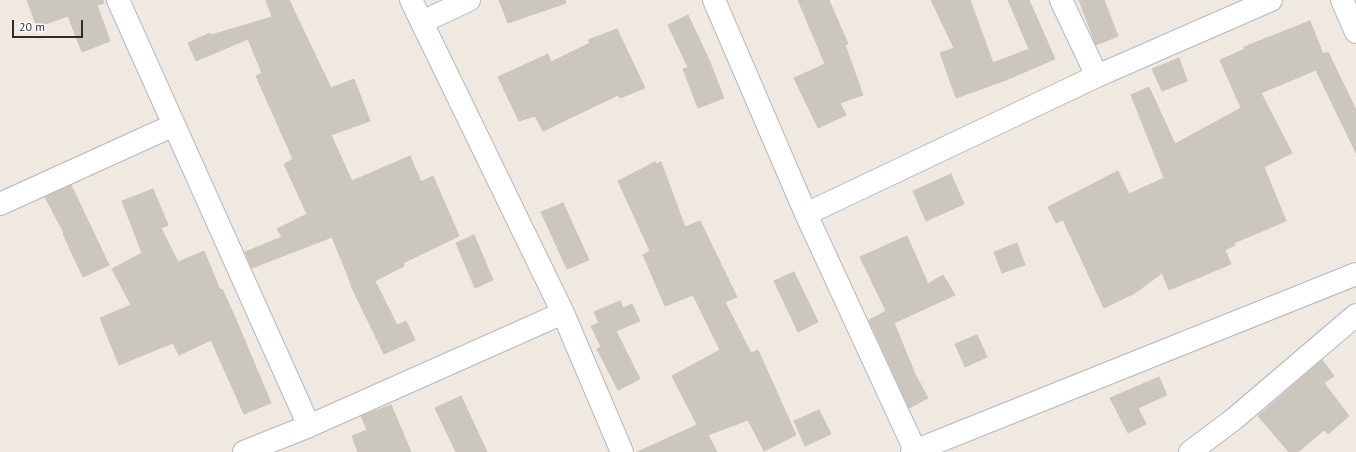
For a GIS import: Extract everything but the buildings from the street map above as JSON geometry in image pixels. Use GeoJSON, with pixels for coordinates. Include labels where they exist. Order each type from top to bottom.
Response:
{"type":"FeatureCollection","features":[{"type":"Feature","properties":{"kind":"street"},"geometry":{"type":"LineString","coordinates":[[118,0],[309,426]]}},
{"type":"Feature","properties":{"kind":"street"},"geometry":{"type":"LineString","coordinates":[[411,0],[563,313],[622,452]]}},
{"type":"Feature","properties":{"kind":"street"},"geometry":{"type":"LineString","coordinates":[[422,22],[469,0]]}},
{"type":"Feature","properties":{"kind":"street"},"geometry":{"type":"LineString","coordinates":[[714,0],[806,214],[914,451],[1356,274]]}},
{"type":"Feature","properties":{"kind":"street"},"geometry":{"type":"LineString","coordinates":[[1061,0],[1097,76]]}},
{"type":"Feature","properties":{"kind":"street"},"geometry":{"type":"LineString","coordinates":[[806,214],[1097,76],[1271,0]]}},
{"type":"Feature","properties":{"kind":"street"},"geometry":{"type":"LineString","coordinates":[[1342,0],[1356,32]]}},
{"type":"Feature","properties":{"kind":"street"},"geometry":{"type":"LineString","coordinates":[[0,204],[174,125]]}},
{"type":"Feature","properties":{"kind":"street"},"geometry":{"type":"LineString","coordinates":[[244,452],[309,426],[563,313]]}},
{"type":"Feature","properties":{"kind":"street"},"geometry":{"type":"LineString","coordinates":[[1190,452],[1234,419],[1356,314]]}}]}
